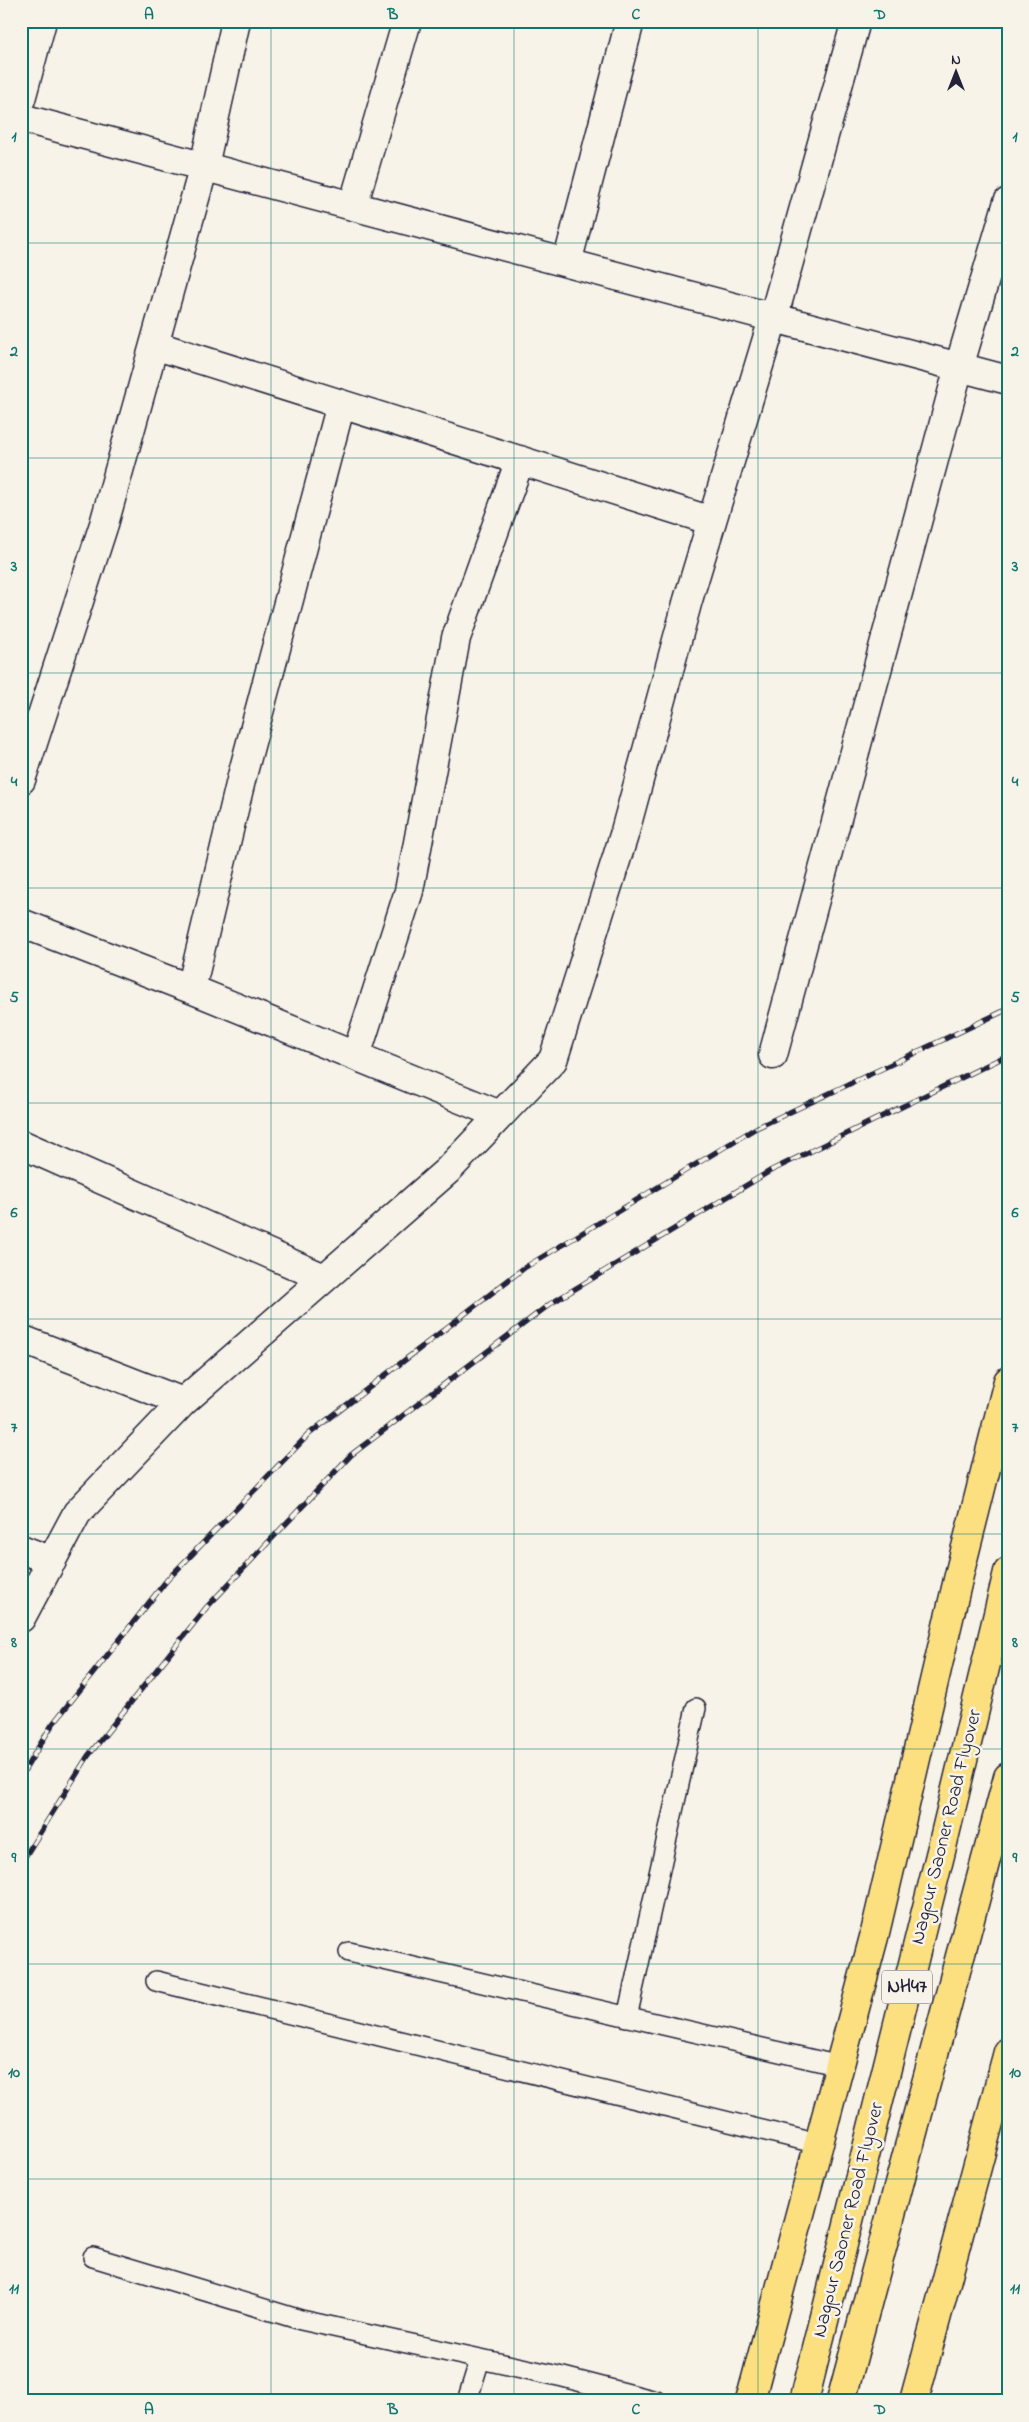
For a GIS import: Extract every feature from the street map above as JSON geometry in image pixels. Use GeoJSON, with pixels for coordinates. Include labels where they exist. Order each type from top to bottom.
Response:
{"type":"FeatureCollection","features":[{"type":"Feature","properties":{"kind":"highway"},"geometry":{"type":"LineString","coordinates":[[750,2401],[874,1937],[960,1572],[1008,1381]]}},
{"type":"Feature","properties":{"kind":"highway","name":"Nagpur Saoner Road Flyover"},"geometry":{"type":"LineString","coordinates":[[804,2401],[942,1847],[1008,1572]]}},
{"type":"Feature","properties":{"kind":"highway","name":"Nagpur Saoner Road Flyover"},"geometry":{"type":"LineString","coordinates":[[841,2401],[1008,1777]]}},
{"type":"Feature","properties":{"kind":"highway"},"geometry":{"type":"LineString","coordinates":[[914,2401],[1008,2052]]}},
{"type":"Feature","properties":{"kind":"street"},"geometry":{"type":"LineString","coordinates":[[21,99],[42,21]]}},
{"type":"Feature","properties":{"kind":"street"},"geometry":{"type":"LineString","coordinates":[[21,780],[104,524],[204,166],[236,21]]}},
{"type":"Feature","properties":{"kind":"street"},"geometry":{"type":"LineString","coordinates":[[353,206],[407,21]]}},
{"type":"Feature","properties":{"kind":"street"},"geometry":{"type":"LineString","coordinates":[[567,263],[630,21]]}},
{"type":"Feature","properties":{"kind":"street"},"geometry":{"type":"LineString","coordinates":[[21,1618],[77,1513],[183,1402],[447,1171],[553,1060],[624,835],[688,600],[773,319],[856,21]]}},
{"type":"Feature","properties":{"kind":"street"},"geometry":{"type":"LineString","coordinates":[[21,118],[1008,380]]}},
{"type":"Feature","properties":{"kind":"street"},"geometry":{"type":"LineString","coordinates":[[773,1055],[959,367],[1008,202]]}},
{"type":"Feature","properties":{"kind":"street"},"geometry":{"type":"LineString","coordinates":[[154,345],[712,521]]}},
{"type":"Feature","properties":{"kind":"street"},"geometry":{"type":"LineString","coordinates":[[192,989],[242,776],[341,404]]}},
{"type":"Feature","properties":{"kind":"street"},"geometry":{"type":"LineString","coordinates":[[356,1056],[410,891],[456,638],[520,460]]}},
{"type":"Feature","properties":{"kind":"street"},"geometry":{"type":"LineString","coordinates":[[21,923],[192,989],[500,1115]]}},
{"type":"Feature","properties":{"kind":"street"},"geometry":{"type":"LineString","coordinates":[[21,1144],[324,1278]]}},
{"type":"Feature","properties":{"kind":"street"},"geometry":{"type":"LineString","coordinates":[[21,1339],[183,1402]]}},
{"type":"Feature","properties":{"kind":"street"},"geometry":{"type":"LineString","coordinates":[[21,1549],[52,1561]]}},
{"type":"Feature","properties":{"kind":"lane"},"geometry":{"type":"LineString","coordinates":[[628,2017],[696,1708]]}},
{"type":"Feature","properties":{"kind":"lane"},"geometry":{"type":"LineString","coordinates":[[349,1952],[840,2066]]}},
{"type":"Feature","properties":{"kind":"lane"},"geometry":{"type":"LineString","coordinates":[[156,1981],[819,2144]]}},
{"type":"Feature","properties":{"kind":"lane"},"geometry":{"type":"LineString","coordinates":[[93,2257],[301,2320],[563,2376],[656,2401]]}},
{"type":"Feature","properties":{"kind":"lane"},"geometry":{"type":"LineString","coordinates":[[467,2401],[480,2359]]}},
{"type":"Feature","properties":{"kind":"railway"},"geometry":{"type":"LineString","coordinates":[[21,1776],[52,1725],[167,1580],[309,1434],[524,1268],[756,1128],[1008,1009]]}},
{"type":"Feature","properties":{"kind":"railway"},"geometry":{"type":"LineString","coordinates":[[21,1863],[88,1756],[206,1608],[351,1455],[550,1304],[770,1171],[1008,1055]]}}]}
